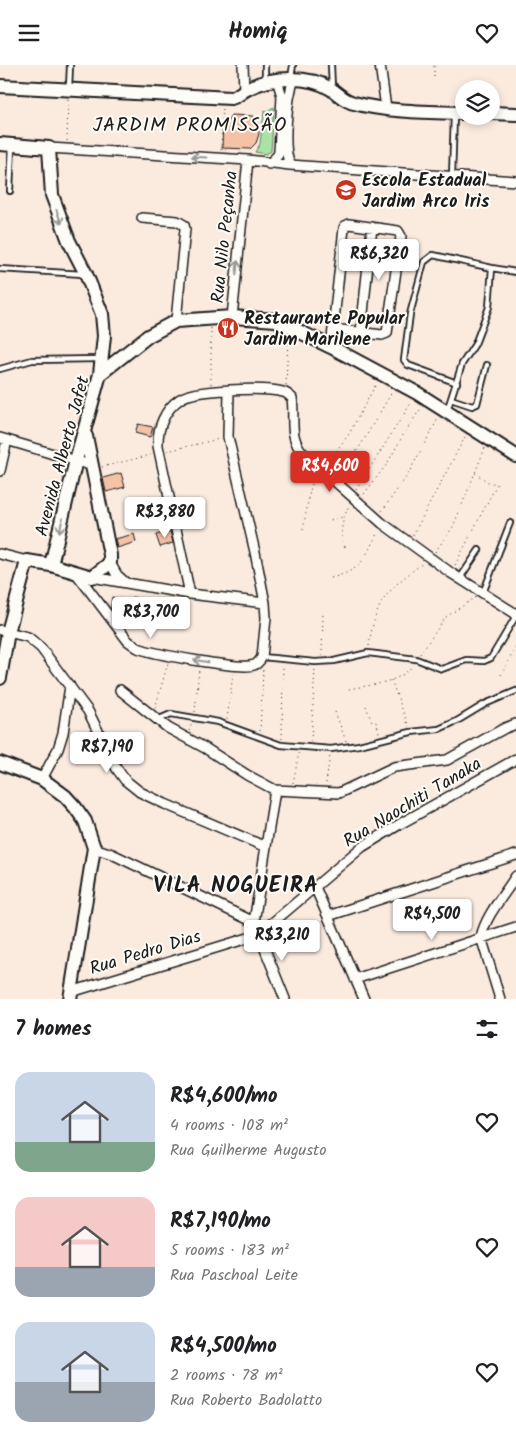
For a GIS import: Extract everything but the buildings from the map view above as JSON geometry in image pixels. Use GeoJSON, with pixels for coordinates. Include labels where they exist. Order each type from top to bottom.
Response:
{"type":"FeatureCollection","features":[{"type":"Feature","properties":{"kind":"street"},"geometry":{"type":"LineString","coordinates":[[243,65],[244,90]]}},
{"type":"Feature","properties":{"kind":"street"},"geometry":{"type":"LineString","coordinates":[[380,65],[386,108]]}},
{"type":"Feature","properties":{"kind":"street"},"geometry":{"type":"LineString","coordinates":[[0,86],[224,98],[236,97],[244,90],[271,81],[293,79],[310,81],[332,89],[344,100],[353,103],[386,108],[455,113]]}},
{"type":"Feature","properties":{"kind":"street"},"geometry":{"type":"LineString","coordinates":[[290,165],[286,152],[289,93],[293,79]]}},
{"type":"Feature","properties":{"kind":"street"},"geometry":{"type":"LineString","coordinates":[[269,164],[278,155],[279,151],[282,96],[271,81]]}},
{"type":"Feature","properties":{"kind":"street"},"geometry":{"type":"LineString","coordinates":[[500,113],[516,114]]}},
{"type":"Feature","properties":{"kind":"street"},"geometry":{"type":"LineString","coordinates":[[6,145],[220,158],[269,164],[516,181]]}},
{"type":"Feature","properties":{"kind":"street"},"geometry":{"type":"LineString","coordinates":[[49,148],[52,195],[69,241],[86,274],[102,314],[104,336],[100,374]]}},
{"type":"Feature","properties":{"kind":"street","name":"Rua Nilo Peçanha"},"geometry":{"type":"LineString","coordinates":[[232,317],[248,160]]}},
{"type":"Feature","properties":{"kind":"street"},"geometry":{"type":"LineString","coordinates":[[142,217],[181,222],[185,229],[176,321]]}},
{"type":"Feature","properties":{"kind":"street"},"geometry":{"type":"LineString","coordinates":[[331,347],[332,329],[345,226],[350,224],[398,231],[401,236],[387,333],[382,335],[332,329]]}},
{"type":"Feature","properties":{"kind":"street"},"geometry":{"type":"LineString","coordinates":[[361,332],[372,227]]}},
{"type":"Feature","properties":{"kind":"street","name":"Avenida Alberto Jafet"},"geometry":{"type":"LineString","coordinates":[[51,565],[76,460],[100,374],[148,336],[176,321],[211,317],[266,318],[289,325],[421,396],[447,407],[471,426],[516,456]]}},
{"type":"Feature","properties":{"kind":"street"},"geometry":{"type":"LineString","coordinates":[[190,593],[158,440],[163,420],[171,407],[179,399],[194,393],[273,390],[290,395],[294,439],[298,447],[319,467],[379,521],[451,573],[516,615]]}},
{"type":"Feature","properties":{"kind":"street"},"geometry":{"type":"LineString","coordinates":[[76,573],[128,641],[137,647],[170,656],[234,665],[249,666],[257,664],[263,657],[266,619],[265,603],[228,437],[229,391]]}},
{"type":"Feature","properties":{"kind":"street"},"geometry":{"type":"LineString","coordinates":[[85,432],[90,465],[109,548],[110,563],[117,575],[126,583]]}},
{"type":"Feature","properties":{"kind":"street"},"geometry":{"type":"LineString","coordinates":[[0,471],[4,439],[90,465]]}},
{"type":"Feature","properties":{"kind":"street"},"geometry":{"type":"LineString","coordinates":[[0,554],[51,565],[92,577],[265,603]]}},
{"type":"Feature","properties":{"kind":"street"},"geometry":{"type":"LineString","coordinates":[[0,678],[4,631],[27,561]]}},
{"type":"Feature","properties":{"kind":"street"},"geometry":{"type":"LineString","coordinates":[[92,577],[110,563]]}},
{"type":"Feature","properties":{"kind":"street"},"geometry":{"type":"LineString","coordinates":[[4,631],[28,637],[41,648],[88,711],[117,769],[125,780],[140,792],[165,805],[266,847]]}},
{"type":"Feature","properties":{"kind":"street"},"geometry":{"type":"LineString","coordinates":[[42,779],[58,749],[63,733],[70,686]]}},
{"type":"Feature","properties":{"kind":"street"},"geometry":{"type":"LineString","coordinates":[[120,690],[155,718],[247,775],[275,790],[339,793],[384,770],[448,760],[516,724]]}},
{"type":"Feature","properties":{"kind":"street","name":"Rua Naochiti Tanaka"},"geometry":{"type":"LineString","coordinates":[[258,935],[362,847],[516,759]]}},
{"type":"Feature","properties":{"kind":"street"},"geometry":{"type":"LineString","coordinates":[[0,763],[42,779],[65,796],[76,807],[85,821],[94,848],[70,995]]}},
{"type":"Feature","properties":{"kind":"street"},"geometry":{"type":"LineString","coordinates":[[275,790],[254,922],[282,998]]}},
{"type":"Feature","properties":{"kind":"street"},"geometry":{"type":"LineString","coordinates":[[94,848],[112,854],[254,922]]}},
{"type":"Feature","properties":{"kind":"street"},"geometry":{"type":"LineString","coordinates":[[328,916],[516,855]]}},
{"type":"Feature","properties":{"kind":"street"},"geometry":{"type":"LineString","coordinates":[[500,999],[481,937],[483,927],[516,876]]}},
{"type":"Feature","properties":{"kind":"street"},"geometry":{"type":"LineString","coordinates":[[315,887],[364,999]]}},
{"type":"Feature","properties":{"kind":"street"},"geometry":{"type":"LineString","coordinates":[[356,979],[516,927]]}},
{"type":"Feature","properties":{"kind":"street","name":"Rua Pedro Dias"},"geometry":{"type":"LineString","coordinates":[[70,995],[258,935]]}},
{"type":"Feature","properties":{"kind":"lane"},"geometry":{"type":"LineString","coordinates":[[69,89],[70,65]]}},
{"type":"Feature","properties":{"kind":"lane"},"geometry":{"type":"LineString","coordinates":[[265,65],[271,81]]}},
{"type":"Feature","properties":{"kind":"lane"},"geometry":{"type":"LineString","coordinates":[[293,65],[293,79]]}},
{"type":"Feature","properties":{"kind":"lane"},"geometry":{"type":"LineString","coordinates":[[331,65],[332,89]]}},
{"type":"Feature","properties":{"kind":"lane"},"geometry":{"type":"LineString","coordinates":[[452,176],[458,125]]}},
{"type":"Feature","properties":{"kind":"lane"},"geometry":{"type":"LineString","coordinates":[[6,145],[10,191]]}},
{"type":"Feature","properties":{"kind":"lane"},"geometry":{"type":"LineString","coordinates":[[457,383],[408,365],[404,360],[410,314],[424,262],[433,255],[516,272]]}},
{"type":"Feature","properties":{"kind":"lane"},"geometry":{"type":"LineString","coordinates":[[487,365],[475,406],[447,407],[457,383],[462,364],[474,344],[489,307],[492,268]]}},
{"type":"Feature","properties":{"kind":"lane"},"geometry":{"type":"LineString","coordinates":[[0,269],[86,274]]}},
{"type":"Feature","properties":{"kind":"lane"},"geometry":{"type":"LineString","coordinates":[[0,369],[32,360],[102,359]]}},
{"type":"Feature","properties":{"kind":"lane"},"geometry":{"type":"LineString","coordinates":[[483,593],[510,523]]}},
{"type":"Feature","properties":{"kind":"lane"},"geometry":{"type":"LineString","coordinates":[[460,578],[479,550]]}},
{"type":"Feature","properties":{"kind":"lane"},"geometry":{"type":"LineString","coordinates":[[263,657],[322,662],[346,659],[368,653],[416,659],[442,669],[466,660],[487,660],[491,658],[516,615]]}},
{"type":"Feature","properties":{"kind":"lane"},"geometry":{"type":"LineString","coordinates":[[155,718],[171,714],[226,724],[282,745],[331,749],[439,729],[485,704],[516,691]]}},
{"type":"Feature","properties":{"kind":"path"},"geometry":{"type":"LineString","coordinates":[[434,65],[434,77]]}},
{"type":"Feature","properties":{"kind":"path"},"geometry":{"type":"LineString","coordinates":[[67,149],[69,89]]}},
{"type":"Feature","properties":{"kind":"path"},"geometry":{"type":"LineString","coordinates":[[220,158],[224,98]]}},
{"type":"Feature","properties":{"kind":"path"},"geometry":{"type":"LineString","coordinates":[[211,317],[211,391]]}},
{"type":"Feature","properties":{"kind":"path"},"geometry":{"type":"LineString","coordinates":[[285,392],[289,325]]}},
{"type":"Feature","properties":{"kind":"path"},"geometry":{"type":"LineString","coordinates":[[303,529],[319,467],[349,434],[381,374]]}},
{"type":"Feature","properties":{"kind":"path"},"geometry":{"type":"LineString","coordinates":[[333,479],[359,448],[397,383]]}},
{"type":"Feature","properties":{"kind":"path"},"geometry":{"type":"LineString","coordinates":[[355,499],[387,464],[421,396]]}},
{"type":"Feature","properties":{"kind":"path"},"geometry":{"type":"LineString","coordinates":[[345,547],[341,531],[344,517],[421,396]]}},
{"type":"Feature","properties":{"kind":"path"},"geometry":{"type":"LineString","coordinates":[[331,578],[355,569],[361,563],[379,521],[447,407]]}},
{"type":"Feature","properties":{"kind":"path"},"geometry":{"type":"LineString","coordinates":[[409,543],[471,426]]}},
{"type":"Feature","properties":{"kind":"path"},"geometry":{"type":"LineString","coordinates":[[368,653],[372,626],[381,603],[392,587],[430,558],[453,527],[489,438]]}},
{"type":"Feature","properties":{"kind":"path"},"geometry":{"type":"LineString","coordinates":[[451,573],[497,484],[488,482],[474,472]]}},
{"type":"Feature","properties":{"kind":"path"},"geometry":{"type":"LineString","coordinates":[[326,521],[344,517]]}},
{"type":"Feature","properties":{"kind":"path"},"geometry":{"type":"LineString","coordinates":[[349,689],[391,680],[408,671],[446,617],[483,593]]}},
{"type":"Feature","properties":{"kind":"path"},"geometry":{"type":"LineString","coordinates":[[322,662],[323,612]]}},
{"type":"Feature","properties":{"kind":"path"},"geometry":{"type":"LineString","coordinates":[[501,675],[516,647]]}},
{"type":"Feature","properties":{"kind":"path"},"geometry":{"type":"LineString","coordinates":[[155,718],[170,656]]}},
{"type":"Feature","properties":{"kind":"path"},"geometry":{"type":"LineString","coordinates":[[259,737],[263,657]]}},
{"type":"Feature","properties":{"kind":"path"},"geometry":{"type":"LineString","coordinates":[[282,745],[283,659]]}},
{"type":"Feature","properties":{"kind":"path"},"geometry":{"type":"LineString","coordinates":[[186,738],[194,719],[200,661]]}},
{"type":"Feature","properties":{"kind":"path"},"geometry":{"type":"LineString","coordinates":[[310,748],[315,662]]}},
{"type":"Feature","properties":{"kind":"path"},"geometry":{"type":"LineString","coordinates":[[226,724],[234,665]]}},
{"type":"Feature","properties":{"kind":"path"},"geometry":{"type":"LineString","coordinates":[[391,680],[411,733]]}},
{"type":"Feature","properties":{"kind":"path"},"geometry":{"type":"LineString","coordinates":[[366,706],[371,720],[377,723],[380,739]]}},
{"type":"Feature","properties":{"kind":"path"},"geometry":{"type":"LineString","coordinates":[[335,712],[348,747]]}},
{"type":"Feature","properties":{"kind":"path"},"geometry":{"type":"LineString","coordinates":[[292,791],[300,747]]}},
{"type":"Feature","properties":{"kind":"path"},"geometry":{"type":"LineString","coordinates":[[325,793],[331,749]]}},
{"type":"Feature","properties":{"kind":"green space"},"geometry":{"type":"Polygon","coordinates":[[[274,107],[271,151],[266,154],[255,152],[260,144],[264,112],[274,107]]]}},
{"type":"Feature","properties":{"kind":"place","name":"Escola Estadual Jardim Arco Iris"},"geometry":{"type":"Point","coordinates":[346,190]}},
{"type":"Feature","properties":{"kind":"place","name":"Restaurante Popular Jardim Marilene"},"geometry":{"type":"Point","coordinates":[228,328]}},
{"type":"Feature","properties":{"kind":"district","name":"JARDIM PROMISSÃO"},"geometry":{"type":"Point","coordinates":[190,124]}},
{"type":"Feature","properties":{"kind":"district","name":"VILA NOGUEIRA"},"geometry":{"type":"Point","coordinates":[236,884]}}]}
